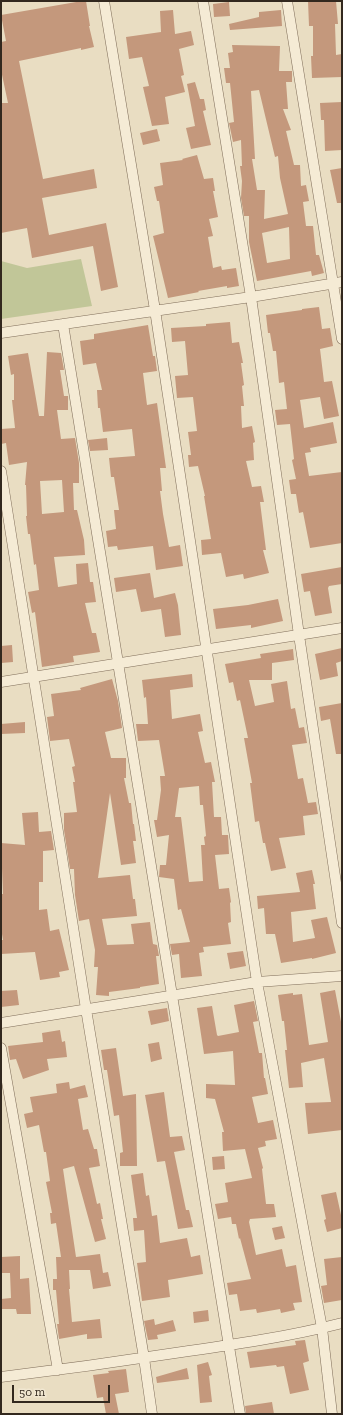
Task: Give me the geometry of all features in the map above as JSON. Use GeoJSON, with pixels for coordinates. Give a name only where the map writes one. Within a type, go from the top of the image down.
{"type":"FeatureCollection","features":[{"type":"Feature","properties":{"kind":"street"},"geometry":{"type":"LineString","coordinates":[[104,1],[155,310],[257,982],[322,1328],[332,1414]]}},
{"type":"Feature","properties":{"kind":"street"},"geometry":{"type":"LineString","coordinates":[[204,1],[251,297],[299,636],[342,922]]}},
{"type":"Feature","properties":{"kind":"street"},"geometry":{"type":"LineString","coordinates":[[287,1],[338,283],[342,339]]}},
{"type":"Feature","properties":{"kind":"street"},"geometry":{"type":"LineString","coordinates":[[1,333],[338,283]]}},
{"type":"Feature","properties":{"kind":"street"},"geometry":{"type":"LineString","coordinates":[[64,324],[240,1414]]}},
{"type":"Feature","properties":{"kind":"street"},"geometry":{"type":"LineString","coordinates":[[1,471],[152,1414]]}},
{"type":"Feature","properties":{"kind":"street"},"geometry":{"type":"LineString","coordinates":[[1,682],[342,628]]}},
{"type":"Feature","properties":{"kind":"street"},"geometry":{"type":"LineString","coordinates":[[1,1022],[257,982],[342,976]]}},
{"type":"Feature","properties":{"kind":"street"},"geometry":{"type":"LineString","coordinates":[[1,1048],[58,1370]]}},
{"type":"Feature","properties":{"kind":"street"},"geometry":{"type":"LineString","coordinates":[[1,1377],[230,1345],[342,1323]]}},
{"type":"Feature","properties":{"kind":"green space"},"geometry":{"type":"Polygon","coordinates":[[[81,259],[92,306],[1,319],[1,261],[27,268],[81,259]]]}},
{"type":"Feature","properties":{"kind":"building"},"geometry":{"type":"Polygon","coordinates":[[[86,1],[89,26],[94,47],[81,50],[81,48],[19,61],[43,179],[94,169],[97,188],[42,198],[49,235],[106,223],[118,287],[101,291],[93,246],[32,258],[27,228],[1,233],[1,103],[8,103],[1,70],[1,42],[6,41],[1,15],[86,1]]]}},
{"type":"Feature","properties":{"kind":"building"},"geometry":{"type":"Polygon","coordinates":[[[308,1],[336,1],[338,24],[335,24],[336,55],[342,54],[342,77],[312,78],[311,56],[313,56],[313,26],[309,26],[308,1]]]}},
{"type":"Feature","properties":{"kind":"building"},"geometry":{"type":"Polygon","coordinates":[[[229,2],[230,16],[214,17],[213,4],[229,2]]]}},
{"type":"Feature","properties":{"kind":"building"},"geometry":{"type":"Polygon","coordinates":[[[173,10],[175,34],[191,31],[194,45],[179,49],[184,75],[181,76],[185,92],[165,97],[169,124],[152,126],[143,87],[149,86],[142,57],[129,59],[126,37],[161,32],[160,11],[173,10]]]}},
{"type":"Feature","properties":{"kind":"building"},"geometry":{"type":"Polygon","coordinates":[[[281,10],[282,26],[230,30],[229,24],[259,17],[259,12],[281,10]]]}},
{"type":"Feature","properties":{"kind":"building"},"geometry":{"type":"Polygon","coordinates":[[[232,45],[280,46],[279,71],[292,71],[292,82],[286,82],[288,109],[283,109],[291,130],[286,131],[294,165],[300,165],[301,186],[306,185],[309,201],[303,202],[306,226],[313,226],[316,255],[319,255],[324,273],[312,276],[311,271],[257,281],[249,242],[249,216],[244,216],[241,198],[241,140],[233,142],[229,123],[234,122],[230,83],[226,83],[224,68],[230,68],[228,53],[233,52],[232,45]],[[259,90],[251,91],[255,159],[252,159],[257,190],[265,190],[264,219],[288,214],[280,178],[278,156],[275,157],[259,90]],[[289,227],[262,233],[267,263],[290,259],[289,227]]]}},
{"type":"Feature","properties":{"kind":"building"},"geometry":{"type":"Polygon","coordinates":[[[195,82],[200,99],[204,99],[206,110],[203,111],[211,145],[191,149],[186,128],[195,126],[187,84],[195,82]]]}},
{"type":"Feature","properties":{"kind":"building"},"geometry":{"type":"Polygon","coordinates":[[[342,102],[342,150],[325,151],[324,120],[321,120],[320,103],[342,102]]]}},
{"type":"Feature","properties":{"kind":"building"},"geometry":{"type":"Polygon","coordinates":[[[157,129],[160,141],[143,145],[140,133],[157,129]]]}},
{"type":"Feature","properties":{"kind":"building"},"geometry":{"type":"Polygon","coordinates":[[[197,155],[204,179],[213,178],[215,191],[213,191],[218,217],[209,219],[213,236],[208,237],[213,268],[221,266],[222,270],[236,268],[239,286],[227,288],[227,286],[168,298],[153,236],[164,233],[159,201],[157,201],[154,187],[163,185],[160,163],[183,160],[182,159],[197,155]]]}},
{"type":"Feature","properties":{"kind":"building"},"geometry":{"type":"Polygon","coordinates":[[[342,168],[342,203],[337,203],[330,170],[342,168]]]}},
{"type":"Feature","properties":{"kind":"building"},"geometry":{"type":"Polygon","coordinates":[[[319,307],[322,329],[330,328],[333,346],[320,349],[324,382],[332,381],[339,416],[324,419],[320,397],[300,400],[304,428],[333,422],[337,443],[310,448],[311,452],[305,453],[309,476],[342,472],[342,543],[310,548],[303,512],[299,513],[296,494],[291,494],[289,480],[296,479],[292,460],[294,459],[290,424],[277,425],[275,410],[287,409],[284,382],[279,383],[276,351],[273,351],[270,333],[268,333],[266,315],[319,307]]]}},
{"type":"Feature","properties":{"kind":"building"},"geometry":{"type":"Polygon","coordinates":[[[230,322],[232,343],[239,342],[243,363],[241,363],[244,385],[242,386],[244,406],[241,406],[242,428],[252,426],[255,442],[253,443],[254,460],[246,461],[252,487],[261,486],[264,502],[260,502],[266,550],[263,550],[269,573],[244,579],[243,574],[226,577],[221,553],[202,555],[201,540],[211,539],[205,496],[198,466],[189,467],[188,455],[191,455],[188,432],[197,431],[193,397],[177,398],[175,376],[188,375],[185,341],[172,342],[171,328],[206,326],[206,324],[230,322]]]}},
{"type":"Feature","properties":{"kind":"building"},"geometry":{"type":"Polygon","coordinates":[[[148,325],[157,371],[143,373],[147,405],[157,403],[166,468],[160,468],[162,491],[160,491],[163,514],[169,547],[180,545],[183,566],[156,570],[153,546],[118,550],[117,546],[108,547],[106,531],[116,529],[114,510],[119,510],[114,477],[111,477],[109,458],[135,456],[132,429],[103,432],[100,408],[98,408],[97,390],[102,390],[96,363],[83,365],[80,341],[94,339],[94,334],[148,325]]]}},
{"type":"Feature","properties":{"kind":"building"},"geometry":{"type":"Polygon","coordinates":[[[47,352],[61,353],[64,370],[60,370],[64,396],[68,396],[68,410],[57,410],[61,439],[75,438],[79,463],[79,483],[73,483],[74,510],[77,510],[84,540],[85,555],[54,557],[58,587],[77,584],[76,564],[88,563],[90,582],[93,582],[96,602],[85,603],[92,633],[96,633],[100,652],[73,656],[74,662],[42,667],[35,612],[32,613],[28,592],[39,590],[36,564],[34,565],[26,516],[25,485],[27,462],[9,465],[6,443],[1,444],[1,429],[15,428],[12,400],[14,400],[14,374],[11,375],[8,356],[28,353],[39,416],[44,416],[47,352]],[[62,480],[40,481],[42,514],[64,512],[62,480]]]}},
{"type":"Feature","properties":{"kind":"building"},"geometry":{"type":"Polygon","coordinates":[[[107,438],[108,450],[90,451],[88,440],[107,438]]]}},
{"type":"Feature","properties":{"kind":"building"},"geometry":{"type":"Polygon","coordinates":[[[342,567],[342,584],[329,586],[328,588],[332,613],[315,616],[310,591],[304,592],[301,574],[342,567]]]}},
{"type":"Feature","properties":{"kind":"building"},"geometry":{"type":"Polygon","coordinates":[[[150,573],[154,598],[175,593],[178,605],[181,635],[165,637],[161,609],[141,612],[136,589],[116,592],[114,578],[150,573]]]}},
{"type":"Feature","properties":{"kind":"building"},"geometry":{"type":"Polygon","coordinates":[[[278,599],[283,621],[251,628],[251,625],[216,629],[213,609],[248,605],[278,599]]]}},
{"type":"Feature","properties":{"kind":"building"},"geometry":{"type":"Polygon","coordinates":[[[12,645],[13,662],[1,663],[1,646],[12,645]]]}},
{"type":"Feature","properties":{"kind":"building"},"geometry":{"type":"Polygon","coordinates":[[[342,648],[342,661],[336,663],[338,676],[320,680],[315,654],[342,648]]]}},
{"type":"Feature","properties":{"kind":"building"},"geometry":{"type":"Polygon","coordinates":[[[293,649],[294,660],[272,663],[272,680],[249,680],[255,706],[274,702],[271,684],[287,681],[291,709],[295,708],[299,728],[304,727],[307,743],[292,745],[298,779],[303,778],[308,803],[316,802],[318,814],[303,816],[305,835],[279,838],[286,868],[271,871],[265,843],[263,843],[259,821],[255,822],[250,783],[252,783],[244,738],[248,738],[240,700],[237,701],[233,682],[229,683],[225,664],[261,658],[260,654],[293,649]]]}},
{"type":"Feature","properties":{"kind":"building"},"geometry":{"type":"Polygon","coordinates":[[[192,674],[193,687],[170,690],[172,719],[200,714],[203,731],[198,732],[205,763],[211,762],[215,782],[212,782],[214,817],[221,817],[222,835],[228,835],[229,854],[215,855],[219,889],[229,888],[231,922],[228,923],[231,944],[203,947],[204,952],[199,953],[202,976],[181,978],[179,954],[172,955],[170,944],[190,942],[181,909],[178,910],[174,879],[159,877],[160,865],[166,865],[169,835],[157,837],[154,820],[157,820],[161,790],[160,776],[165,776],[159,740],[138,741],[136,724],[148,724],[146,697],[144,698],[142,680],[192,674]],[[199,786],[179,788],[175,817],[181,817],[189,882],[203,881],[201,845],[205,845],[204,837],[206,836],[203,805],[200,805],[199,786]]]}},
{"type":"Feature","properties":{"kind":"building"},"geometry":{"type":"Polygon","coordinates":[[[112,679],[118,701],[122,728],[105,732],[111,758],[126,758],[126,778],[124,778],[129,803],[131,803],[134,824],[136,841],[133,841],[136,863],[121,865],[110,793],[98,878],[130,875],[137,916],[102,919],[107,945],[134,944],[131,924],[150,922],[153,944],[157,945],[159,956],[156,956],[159,984],[109,992],[109,996],[96,995],[98,967],[94,967],[95,950],[89,919],[79,921],[75,895],[74,869],[70,869],[64,830],[64,813],[77,812],[73,782],[75,782],[72,767],[75,766],[69,739],[50,741],[47,717],[54,716],[51,694],[81,690],[80,688],[112,679]]]}},
{"type":"Feature","properties":{"kind":"building"},"geometry":{"type":"Polygon","coordinates":[[[342,703],[342,754],[336,754],[330,719],[321,721],[319,707],[342,703]]]}},
{"type":"Feature","properties":{"kind":"building"},"geometry":{"type":"Polygon","coordinates":[[[25,722],[25,733],[1,734],[1,724],[25,722]]]}},
{"type":"Feature","properties":{"kind":"building"},"geometry":{"type":"Polygon","coordinates":[[[38,812],[39,832],[51,831],[54,850],[43,851],[43,882],[39,882],[39,910],[47,909],[50,931],[59,929],[69,970],[59,972],[60,977],[40,980],[35,952],[1,954],[1,940],[3,940],[1,928],[1,894],[3,894],[1,843],[25,845],[22,813],[38,812]]]}},
{"type":"Feature","properties":{"kind":"building"},"geometry":{"type":"Polygon","coordinates":[[[312,870],[315,884],[313,884],[316,909],[291,912],[293,942],[315,938],[311,920],[327,917],[336,953],[312,959],[281,963],[275,934],[266,934],[264,908],[258,909],[257,896],[300,892],[296,873],[312,870]]]}},
{"type":"Feature","properties":{"kind":"building"},"geometry":{"type":"Polygon","coordinates":[[[243,951],[246,966],[230,969],[227,953],[243,951]]]}},
{"type":"Feature","properties":{"kind":"building"},"geometry":{"type":"Polygon","coordinates":[[[17,990],[19,1005],[1,1007],[1,991],[17,990]]]}},
{"type":"Feature","properties":{"kind":"building"},"geometry":{"type":"Polygon","coordinates":[[[335,990],[342,1027],[342,1130],[308,1134],[305,1103],[331,1102],[324,1058],[301,1063],[303,1087],[289,1088],[284,1021],[282,1021],[278,995],[293,993],[293,995],[302,994],[309,1045],[328,1042],[320,993],[335,990]]]}},
{"type":"Feature","properties":{"kind":"building"},"geometry":{"type":"Polygon","coordinates":[[[254,1001],[258,1021],[253,1022],[259,1053],[262,1053],[264,1078],[268,1094],[252,1097],[258,1123],[273,1120],[277,1139],[265,1141],[266,1146],[258,1148],[263,1168],[266,1204],[274,1204],[276,1217],[250,1219],[249,1222],[256,1255],[282,1249],[286,1267],[296,1265],[302,1302],[293,1303],[295,1310],[281,1313],[280,1309],[257,1313],[256,1309],[240,1311],[237,1294],[229,1295],[227,1283],[251,1279],[236,1224],[232,1224],[231,1217],[218,1219],[215,1204],[228,1202],[225,1183],[252,1178],[245,1149],[223,1151],[222,1132],[224,1132],[215,1099],[206,1098],[206,1084],[235,1085],[233,1051],[204,1054],[197,1008],[212,1006],[218,1036],[239,1032],[234,1005],[254,1001]]]}},
{"type":"Feature","properties":{"kind":"building"},"geometry":{"type":"Polygon","coordinates":[[[167,1008],[169,1021],[151,1025],[148,1011],[167,1008]]]}},
{"type":"Feature","properties":{"kind":"building"},"geometry":{"type":"Polygon","coordinates":[[[60,1030],[62,1042],[65,1041],[67,1057],[47,1059],[49,1070],[23,1079],[16,1059],[10,1060],[8,1046],[43,1042],[42,1033],[60,1030]]]}},
{"type":"Feature","properties":{"kind":"building"},"geometry":{"type":"Polygon","coordinates":[[[159,1042],[162,1059],[151,1062],[148,1044],[159,1042]]]}},
{"type":"Feature","properties":{"kind":"building"},"geometry":{"type":"Polygon","coordinates":[[[116,1048],[123,1096],[136,1094],[137,1166],[120,1166],[120,1153],[123,1152],[119,1115],[114,1116],[107,1070],[104,1070],[101,1050],[116,1048]]]}},
{"type":"Feature","properties":{"kind":"building"},"geometry":{"type":"Polygon","coordinates":[[[69,1082],[70,1089],[85,1085],[88,1097],[78,1099],[83,1130],[88,1129],[94,1149],[97,1149],[100,1166],[89,1168],[97,1204],[100,1203],[103,1219],[101,1219],[106,1239],[95,1242],[74,1166],[63,1169],[76,1257],[100,1254],[103,1273],[108,1272],[111,1286],[93,1289],[90,1270],[69,1270],[72,1322],[100,1319],[102,1338],[87,1339],[87,1334],[59,1339],[56,1290],[53,1290],[53,1279],[57,1279],[56,1257],[61,1257],[56,1223],[51,1224],[50,1213],[52,1213],[46,1182],[50,1181],[46,1152],[44,1152],[39,1125],[27,1128],[24,1114],[33,1112],[30,1097],[57,1093],[56,1084],[69,1082]]]}},
{"type":"Feature","properties":{"kind":"building"},"geometry":{"type":"Polygon","coordinates":[[[164,1092],[170,1137],[182,1136],[185,1150],[174,1152],[186,1210],[189,1210],[193,1227],[178,1229],[165,1161],[157,1162],[145,1095],[164,1092]]]}},
{"type":"Feature","properties":{"kind":"building"},"geometry":{"type":"Polygon","coordinates":[[[224,1156],[225,1169],[213,1170],[212,1157],[224,1156]]]}},
{"type":"Feature","properties":{"kind":"building"},"geometry":{"type":"Polygon","coordinates":[[[143,1173],[146,1196],[149,1195],[152,1216],[157,1215],[160,1243],[187,1238],[191,1257],[200,1255],[203,1274],[168,1280],[170,1297],[142,1301],[137,1263],[146,1262],[144,1230],[134,1231],[133,1218],[137,1218],[131,1175],[143,1173]]]}},
{"type":"Feature","properties":{"kind":"building"},"geometry":{"type":"Polygon","coordinates":[[[336,1192],[341,1215],[342,1214],[342,1228],[327,1232],[321,1195],[336,1192]]]}},
{"type":"Feature","properties":{"kind":"building"},"geometry":{"type":"Polygon","coordinates":[[[282,1226],[285,1238],[275,1240],[272,1228],[282,1226]]]}},
{"type":"Feature","properties":{"kind":"building"},"geometry":{"type":"Polygon","coordinates":[[[20,1256],[20,1279],[29,1278],[31,1314],[17,1314],[16,1309],[1,1309],[1,1299],[11,1298],[10,1273],[1,1273],[1,1257],[20,1256]]]}},
{"type":"Feature","properties":{"kind":"building"},"geometry":{"type":"Polygon","coordinates":[[[342,1257],[342,1300],[324,1303],[321,1286],[327,1285],[324,1259],[342,1257]]]}},
{"type":"Feature","properties":{"kind":"building"},"geometry":{"type":"Polygon","coordinates":[[[208,1310],[209,1321],[194,1323],[193,1312],[208,1310]]]}},
{"type":"Feature","properties":{"kind":"building"},"geometry":{"type":"Polygon","coordinates":[[[154,1319],[155,1325],[173,1320],[176,1331],[157,1335],[158,1339],[148,1340],[144,1321],[154,1319]]]}},
{"type":"Feature","properties":{"kind":"building"},"geometry":{"type":"Polygon","coordinates":[[[305,1340],[309,1361],[303,1363],[309,1390],[290,1394],[284,1366],[277,1367],[276,1365],[250,1368],[247,1352],[296,1345],[295,1341],[305,1340]]]}},
{"type":"Feature","properties":{"kind":"building"},"geometry":{"type":"Polygon","coordinates":[[[208,1362],[212,1375],[209,1376],[212,1402],[200,1403],[197,1365],[208,1362]]]}},
{"type":"Feature","properties":{"kind":"building"},"geometry":{"type":"Polygon","coordinates":[[[187,1368],[189,1379],[157,1383],[156,1377],[187,1368]]]}},
{"type":"Feature","properties":{"kind":"building"},"geometry":{"type":"Polygon","coordinates":[[[126,1369],[129,1392],[115,1394],[119,1414],[106,1414],[103,1397],[97,1398],[93,1375],[109,1373],[108,1371],[126,1369]]]}},
{"type":"Feature","properties":{"kind":"building"},"geometry":{"type":"Polygon","coordinates":[[[272,1402],[274,1414],[246,1414],[245,1406],[272,1402]]]}}]}
